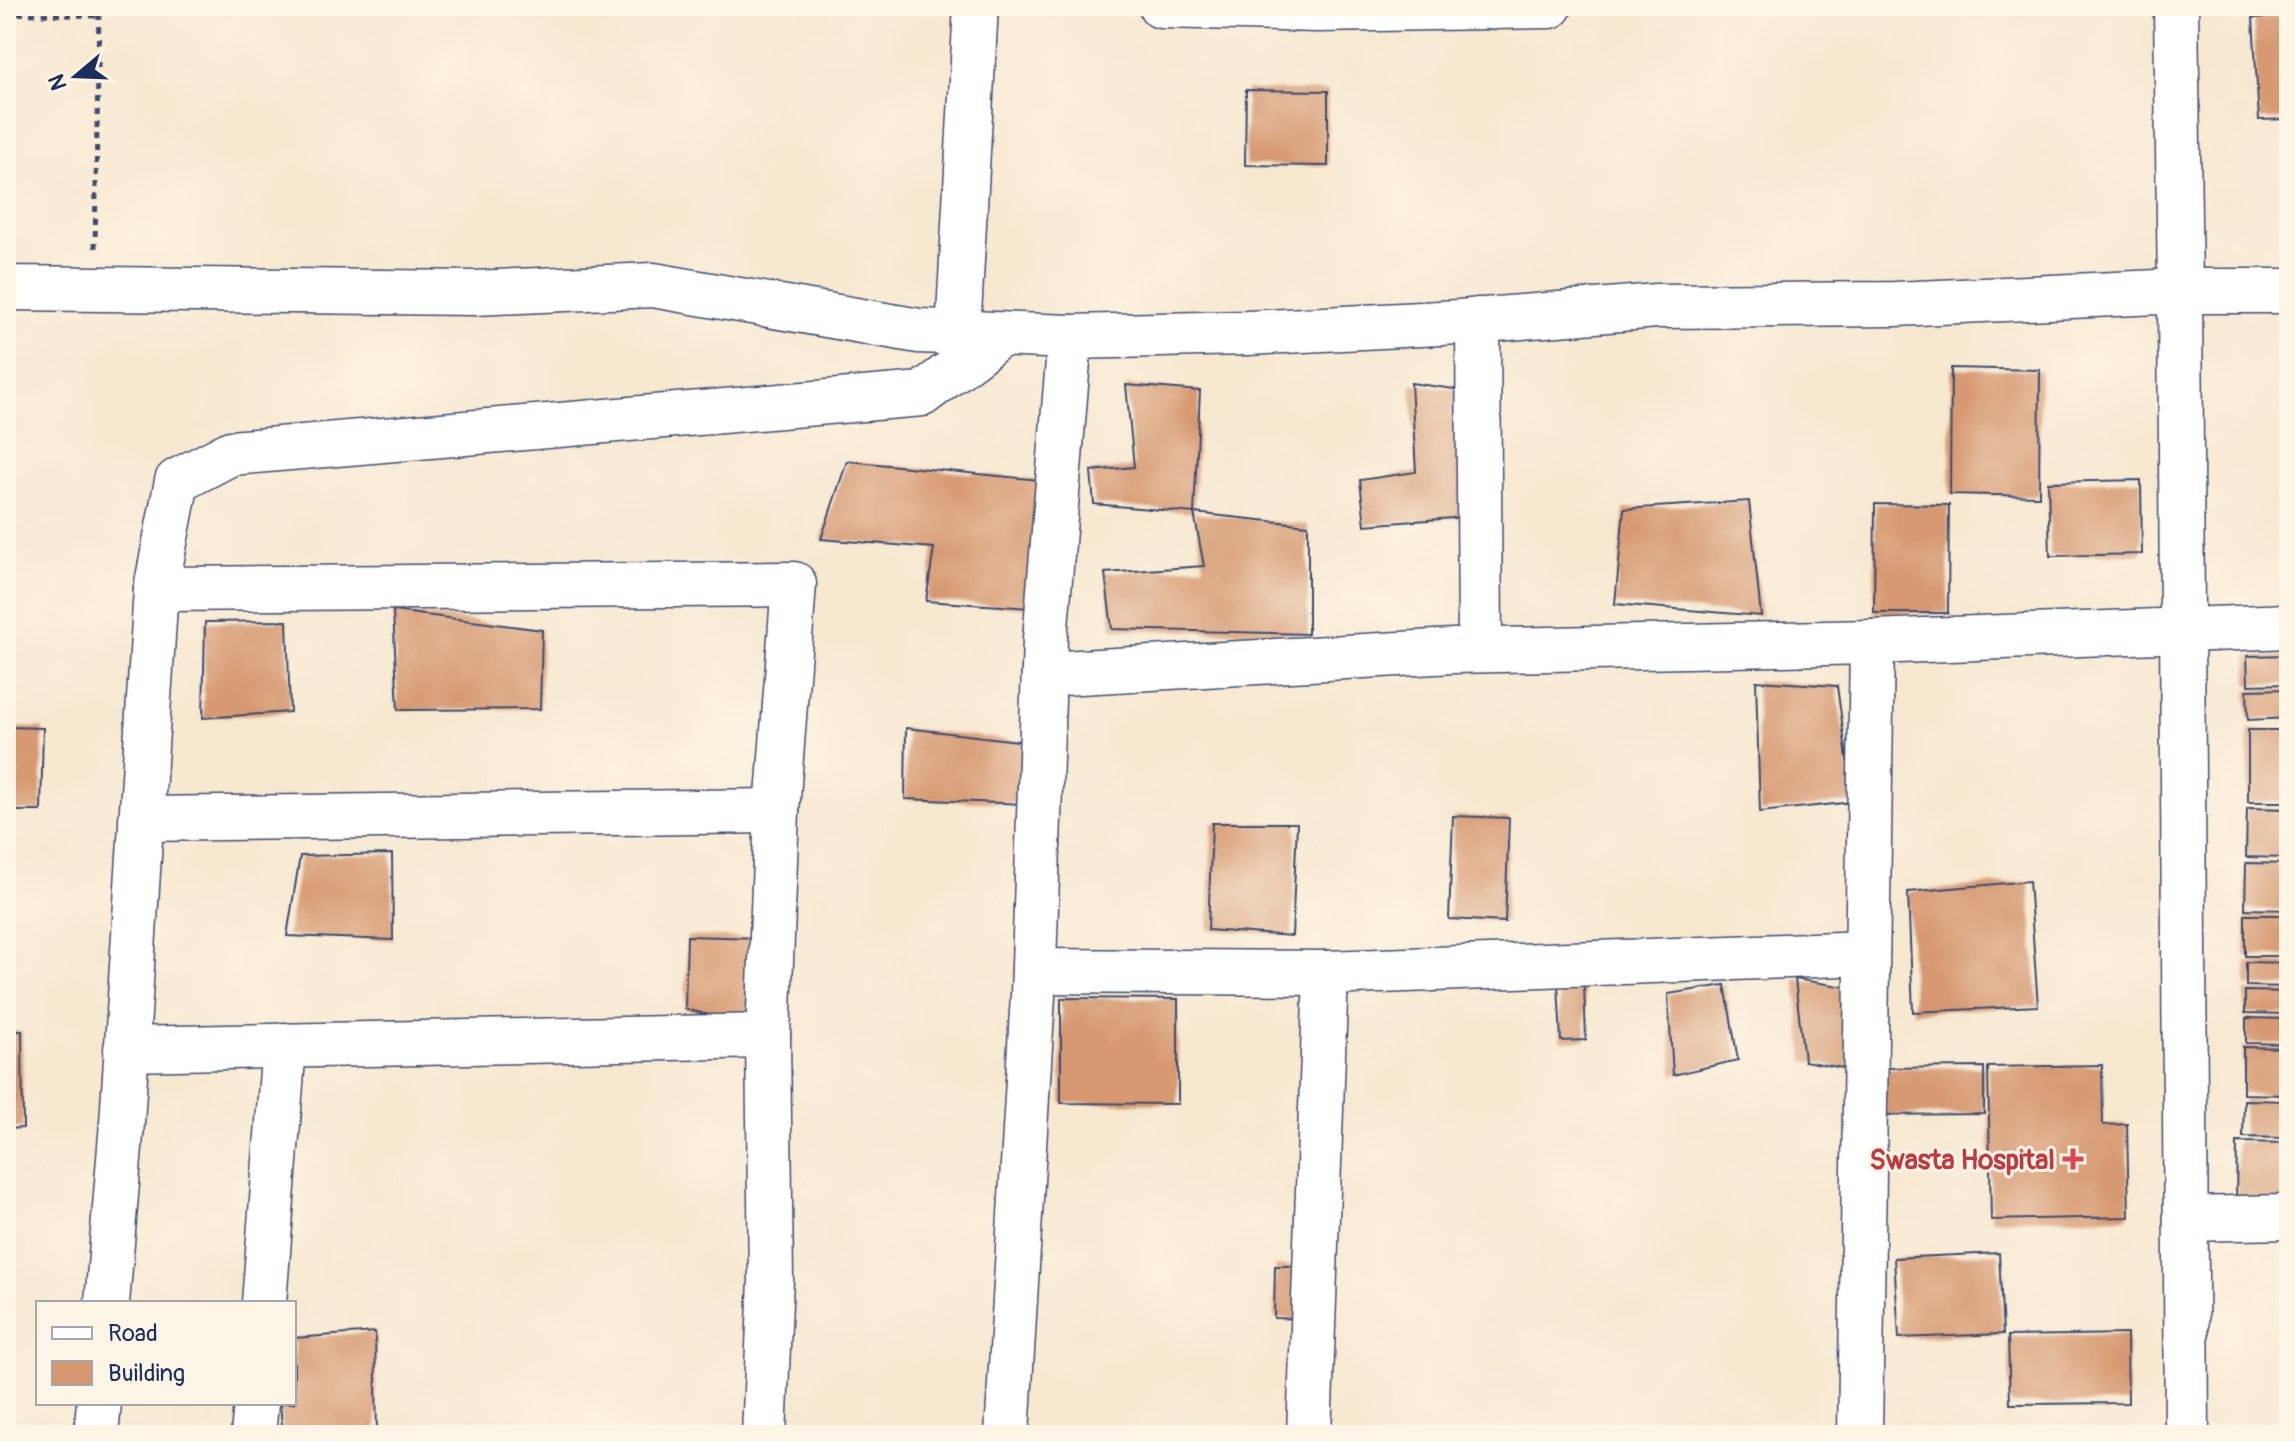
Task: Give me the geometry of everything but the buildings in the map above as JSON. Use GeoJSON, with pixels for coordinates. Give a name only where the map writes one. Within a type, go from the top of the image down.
{"type":"FeatureCollection","features":[{"type":"Feature","properties":{"kind":"street"},"geometry":{"type":"LineString","coordinates":[[107,1301],[156,589],[177,481],[231,453],[922,394],[979,334],[976,6]]}},
{"type":"Feature","properties":{"kind":"street"},"geometry":{"type":"LineString","coordinates":[[1161,6],[1318,10],[1550,6]]}},
{"type":"Feature","properties":{"kind":"street"},"geometry":{"type":"LineString","coordinates":[[2176,6],[2187,1435]]}},
{"type":"Feature","properties":{"kind":"street"},"geometry":{"type":"LineString","coordinates":[[6,288],[474,293],[653,285],[919,331],[1070,337],[1247,333],[1657,306],[1895,304],[2180,291],[2289,291]]}},
{"type":"Feature","properties":{"kind":"street"},"geometry":{"type":"LineString","coordinates":[[1478,320],[1480,650]]}},
{"type":"Feature","properties":{"kind":"street"},"geometry":{"type":"LineString","coordinates":[[1007,1435],[1034,971],[1044,674],[1070,337]]}},
{"type":"Feature","properties":{"kind":"street"},"geometry":{"type":"LineString","coordinates":[[156,589],[794,584],[777,811],[768,1036],[771,1280],[764,1435]]}},
{"type":"Feature","properties":{"kind":"street"},"geometry":{"type":"LineString","coordinates":[[1044,674],[1480,650],[1872,642],[2289,626]]}},
{"type":"Feature","properties":{"kind":"street"},"geometry":{"type":"LineString","coordinates":[[1860,1435],[1872,642]]}},
{"type":"Feature","properties":{"kind":"street"},"geometry":{"type":"LineString","coordinates":[[141,819],[777,811]]}},
{"type":"Feature","properties":{"kind":"street"},"geometry":{"type":"LineString","coordinates":[[1034,971],[1326,973],[1867,953]]}},
{"type":"Feature","properties":{"kind":"street"},"geometry":{"type":"LineString","coordinates":[[1309,1435],[1326,973]]}},
{"type":"Feature","properties":{"kind":"street"},"geometry":{"type":"LineString","coordinates":[[126,1049],[768,1036]]}},
{"type":"Feature","properties":{"kind":"street"},"geometry":{"type":"LineString","coordinates":[[264,1301],[284,1045]]}},
{"type":"Feature","properties":{"kind":"street"},"geometry":{"type":"LineString","coordinates":[[2186,1219],[2289,1217]]}},
{"type":"Feature","properties":{"kind":"street"},"geometry":{"type":"LineString","coordinates":[[96,1435],[99,1405]]}},
{"type":"Feature","properties":{"kind":"street"},"geometry":{"type":"LineString","coordinates":[[253,1435],[256,1405]]}},
{"type":"Feature","properties":{"kind":"path"},"geometry":{"type":"LineString","coordinates":[[94,289],[99,6]]}},
{"type":"Feature","properties":{"kind":"path"},"geometry":{"type":"LineString","coordinates":[[6,13],[98,16]]}},
{"type":"Feature","properties":{"kind":"place","name":"Swasta Hospital"},"geometry":{"type":"Point","coordinates":[2073,1159]}}]}
